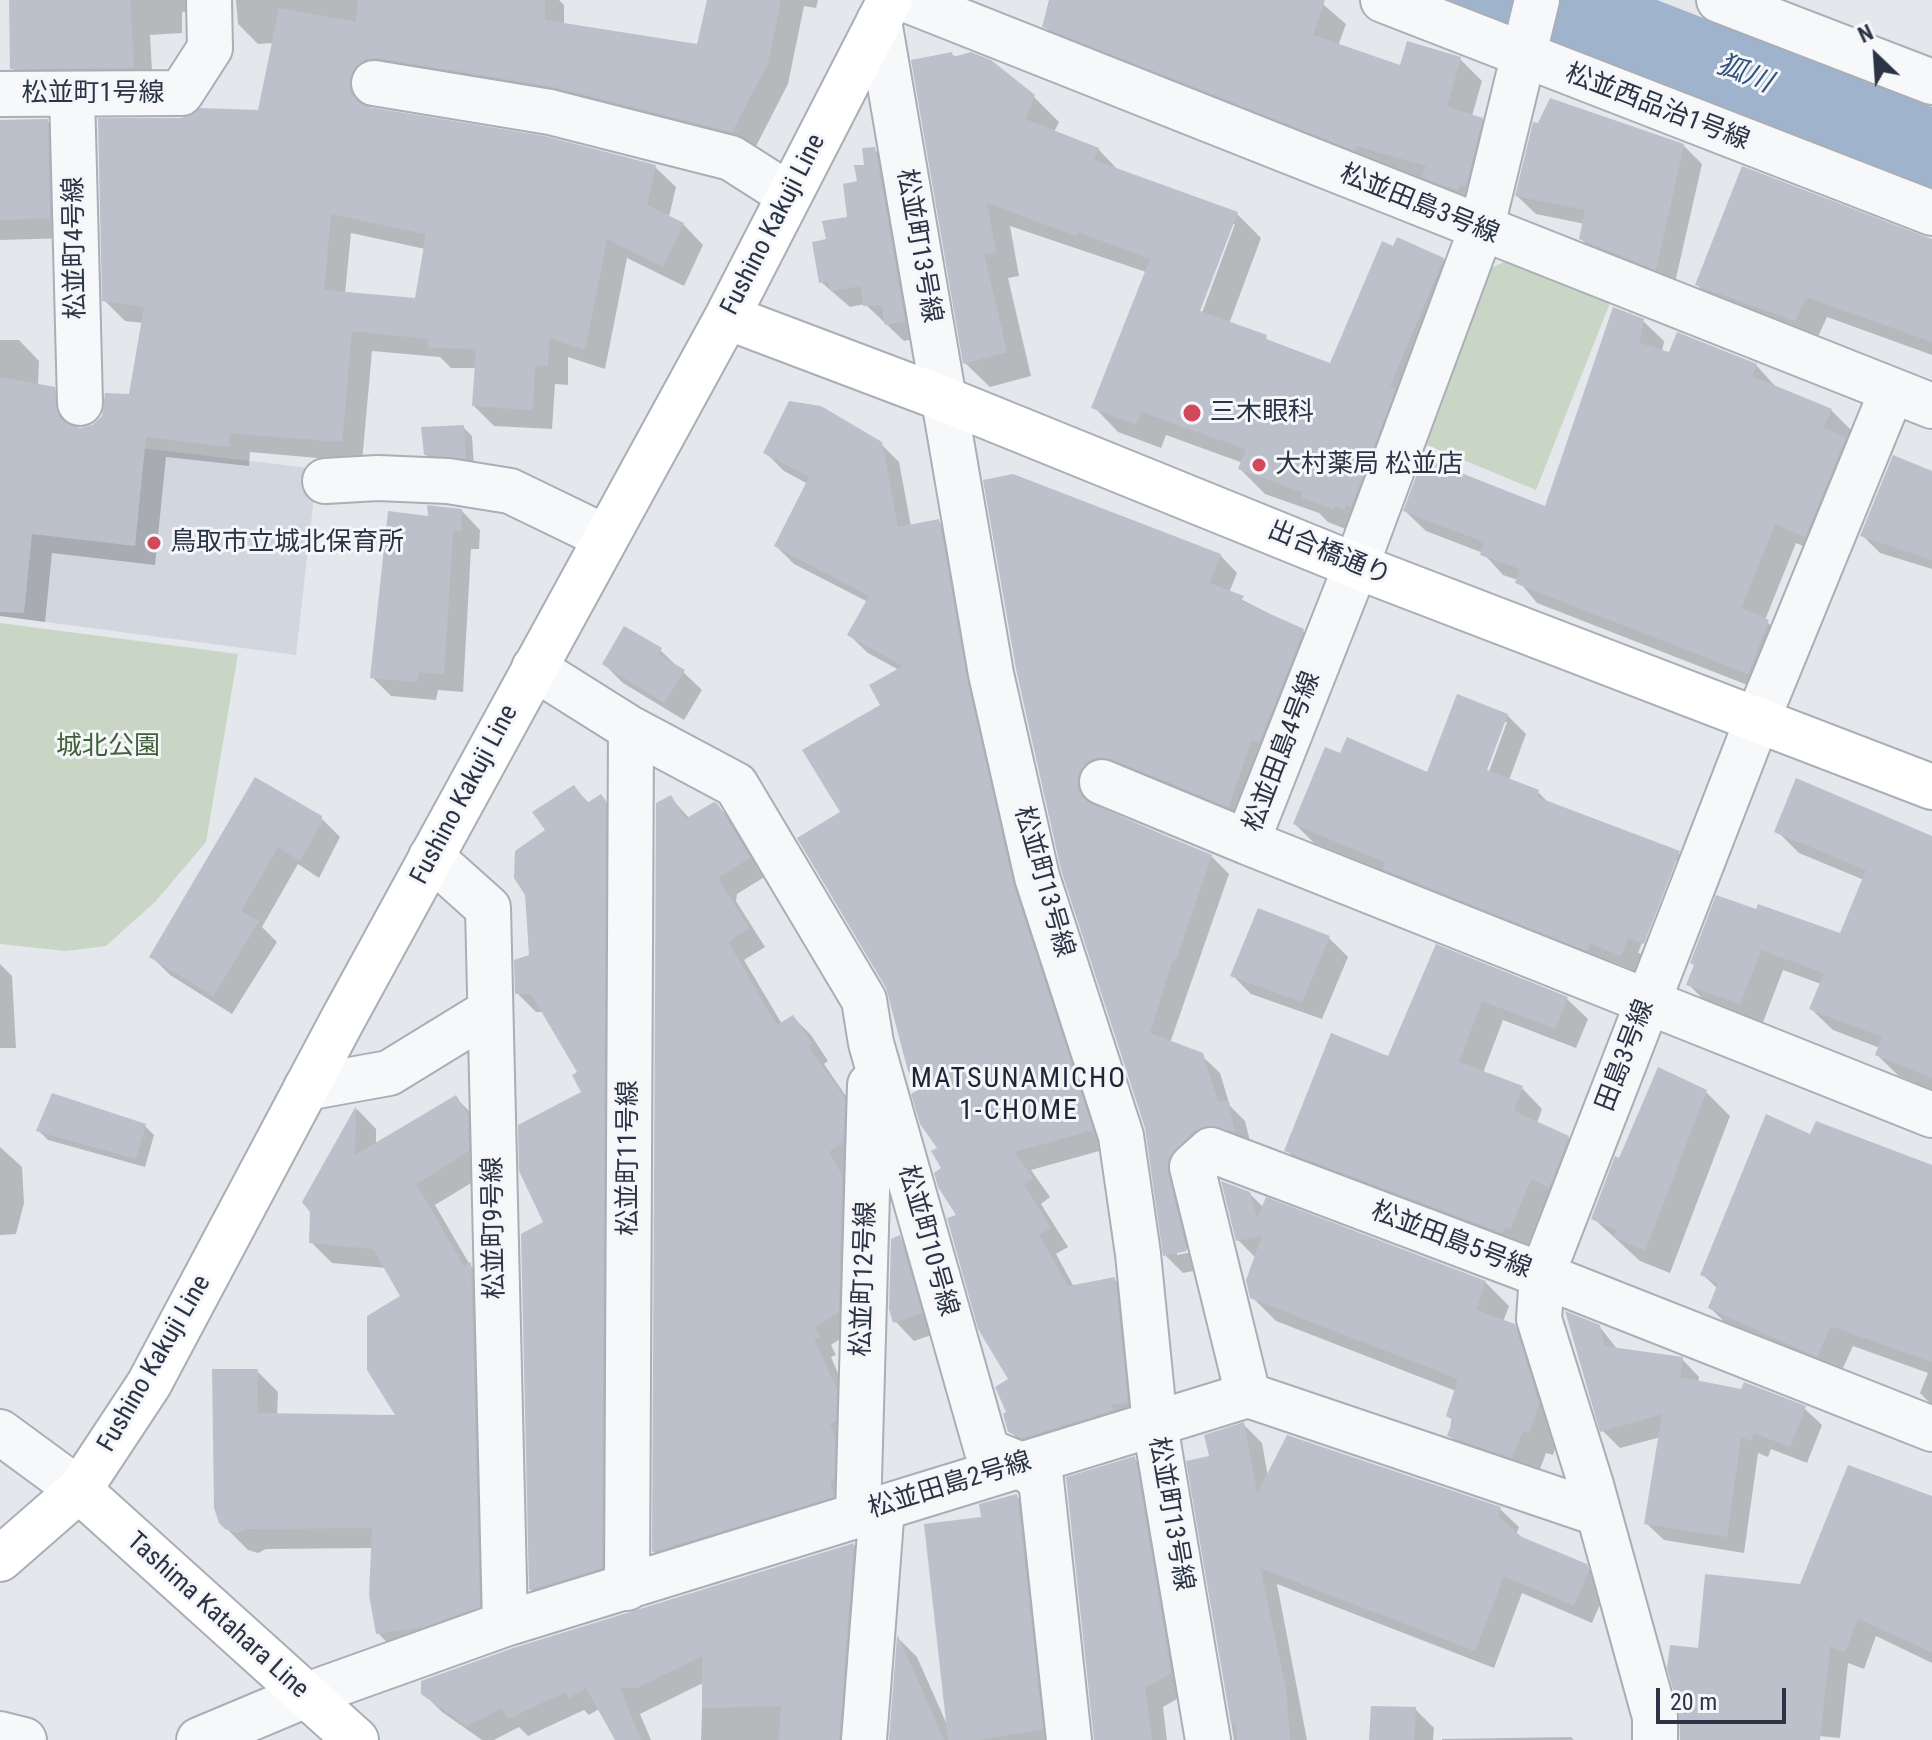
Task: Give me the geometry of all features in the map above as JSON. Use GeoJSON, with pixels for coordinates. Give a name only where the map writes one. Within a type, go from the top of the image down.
{"type":"FeatureCollection","features":[{"type":"Feature","properties":{"kind":"main road","name":"Fushino Kakuji Line"},"geometry":{"type":"LineString","coordinates":[[0,1559],[79,1490],[149,1384],[892,7]]}},
{"type":"Feature","properties":{"kind":"main road","name":"出合橋通り"},"geometry":{"type":"LineString","coordinates":[[727,317],[944,399],[1356,566],[1932,787]]}},
{"type":"Feature","properties":{"kind":"main road","name":"Tashima Katahara Line"},"geometry":{"type":"LineString","coordinates":[[79,1490],[356,1740]]}},
{"type":"Feature","properties":{"kind":"street","name":"松並町1号線"},"geometry":{"type":"LineString","coordinates":[[0,94],[181,93],[210,48],[209,0]]}},
{"type":"Feature","properties":{"kind":"street","name":"松並西品治1号線"},"geometry":{"type":"LineString","coordinates":[[1383,0],[1529,33],[1932,213]]}},
{"type":"Feature","properties":{"kind":"street"},"geometry":{"type":"LineString","coordinates":[[1723,0],[1932,82]]}},
{"type":"Feature","properties":{"kind":"street","name":"松並田島3号線"},"geometry":{"type":"LineString","coordinates":[[892,7],[1481,230],[1932,406]]}},
{"type":"Feature","properties":{"kind":"street","name":"松並町13号線"},"geometry":{"type":"LineString","coordinates":[[892,7],[944,399],[991,674],[1037,877],[1121,1136],[1138,1254],[1155,1425],[1208,1740]]}},
{"type":"Feature","properties":{"kind":"street","name":"松並田島4号線"},"geometry":{"type":"LineString","coordinates":[[1529,33],[1481,230],[1356,566],[1247,842],[1932,1115]]}},
{"type":"Feature","properties":{"kind":"street"},"geometry":{"type":"LineString","coordinates":[[374,83],[550,112],[731,158],[789,195]]}},
{"type":"Feature","properties":{"kind":"street","name":"松並町4号線"},"geometry":{"type":"LineString","coordinates":[[72,94],[80,403]]}},
{"type":"Feature","properties":{"kind":"street","name":"田島3号線"},"geometry":{"type":"LineString","coordinates":[[1655,1740],[1655,1717],[1539,1319],[1542,1275],[1758,718],[1892,391]]}},
{"type":"Feature","properties":{"kind":"street"},"geometry":{"type":"LineString","coordinates":[[325,481],[378,478],[448,481],[510,491],[605,537]]}},
{"type":"Feature","properties":{"kind":"street","name":"松並町10号線"},"geometry":{"type":"LineString","coordinates":[[534,668],[631,729],[736,785],[864,1000],[871,1043],[987,1451],[1019,1464],[1041,1480],[1069,1740]]}},
{"type":"Feature","properties":{"kind":"street","name":"松並町11号線"},"geometry":{"type":"LineString","coordinates":[[627,1588],[631,729]]}},
{"type":"Feature","properties":{"kind":"street"},"geometry":{"type":"LineString","coordinates":[[1102,782],[1247,842]]}},
{"type":"Feature","properties":{"kind":"street","name":"松並町9号線"},"geometry":{"type":"LineString","coordinates":[[431,857],[488,908],[505,1624]]}},
{"type":"Feature","properties":{"kind":"street"},"geometry":{"type":"LineString","coordinates":[[306,1088],[389,1073],[490,1011]]}},
{"type":"Feature","properties":{"kind":"street","name":"松並町12号線"},"geometry":{"type":"LineString","coordinates":[[870,1511],[871,1043]]}},
{"type":"Feature","properties":{"kind":"street","name":"松並田島5号線"},"geometry":{"type":"LineString","coordinates":[[1248,1395],[1192,1167],[1211,1150],[1542,1275],[1932,1429]]}},
{"type":"Feature","properties":{"kind":"street"},"geometry":{"type":"LineString","coordinates":[[1248,1395],[1597,1513]]}},
{"type":"Feature","properties":{"kind":"street","name":"松並田島2号線"},"geometry":{"type":"LineString","coordinates":[[199,1740],[304,1696],[505,1624],[1248,1395]]}},
{"type":"Feature","properties":{"kind":"street"},"geometry":{"type":"LineString","coordinates":[[0,1432],[79,1490]]}},
{"type":"Feature","properties":{"kind":"street"},"geometry":{"type":"LineString","coordinates":[[864,1740],[870,1511]]}},
{"type":"Feature","properties":{"kind":"street"},"geometry":{"type":"LineString","coordinates":[[0,1734],[24,1740]]}},
{"type":"Feature","properties":{"kind":"shaded area","name":"鳥取市立城北保育所"},"geometry":{"type":"Polygon","coordinates":[[[0,431],[317,469],[296,655],[0,616],[0,431]]]}},
{"type":"Feature","properties":{"kind":"green space"},"geometry":{"type":"Polygon","coordinates":[[[1504,262],[1610,303],[1536,490],[1420,442],[1487,270],[1504,262]]]}},
{"type":"Feature","properties":{"kind":"green space","name":"城北公園"},"geometry":{"type":"Polygon","coordinates":[[[0,623],[238,654],[206,842],[155,902],[106,946],[66,951],[0,944],[0,623]]]}},
{"type":"Feature","properties":{"kind":"water","name":"狐川"},"geometry":{"type":"Polygon","coordinates":[[[1446,0],[1657,0],[1932,107],[1932,190],[1546,44],[1446,0]]]}},
{"type":"Feature","properties":{"kind":"building"},"geometry":{"type":"Polygon","coordinates":[[[9,0],[130,0],[134,68],[10,69],[9,0]]]}},
{"type":"Feature","properties":{"kind":"building"},"geometry":{"type":"Polygon","coordinates":[[[358,0],[545,0],[545,20],[697,44],[707,0],[781,0],[768,63],[732,132],[554,87],[378,58],[366,59],[355,67],[350,78],[350,91],[358,102],[369,107],[545,136],[656,165],[647,205],[684,223],[663,267],[607,239],[585,350],[549,338],[548,366],[535,365],[533,410],[472,406],[476,349],[428,348],[429,339],[352,331],[342,442],[230,433],[229,447],[146,437],[135,546],[32,534],[24,613],[0,612],[0,377],[55,387],[59,417],[69,425],[80,428],[92,425],[102,416],[105,393],[129,394],[144,307],[102,301],[98,118],[181,118],[200,108],[258,110],[279,8],[356,22],[358,0]],[[331,214],[324,290],[415,298],[426,234],[331,214]]]}},
{"type":"Feature","properties":{"kind":"building"},"geometry":{"type":"Polygon","coordinates":[[[1049,0],[1325,0],[1313,35],[1400,65],[1407,41],[1461,57],[1447,107],[1483,118],[1466,186],[1460,185],[1458,190],[1436,183],[1422,177],[1426,166],[1357,146],[1355,151],[1042,27],[1049,0]]]}},
{"type":"Feature","properties":{"kind":"building"},"geometry":{"type":"Polygon","coordinates":[[[952,52],[953,57],[971,52],[991,60],[1035,95],[1025,119],[1099,148],[1094,160],[1238,212],[1200,311],[1267,335],[1266,339],[1330,363],[1382,241],[1393,246],[1397,237],[1444,258],[1390,386],[1396,388],[1351,507],[1346,505],[1345,510],[1335,506],[1334,510],[1301,498],[1302,492],[1238,469],[1246,449],[1141,412],[1136,425],[1091,408],[1150,259],[1078,232],[1076,236],[987,203],[996,252],[984,254],[1007,352],[963,364],[911,60],[952,52]]]}},
{"type":"Feature","properties":{"kind":"building"},"geometry":{"type":"Polygon","coordinates":[[[1550,98],[1684,144],[1656,270],[1579,239],[1585,210],[1515,196],[1533,122],[1538,123],[1550,98]]]}},
{"type":"Feature","properties":{"kind":"building"},"geometry":{"type":"Polygon","coordinates":[[[48,119],[50,218],[0,220],[0,120],[48,119]]]}},
{"type":"Feature","properties":{"kind":"building"},"geometry":{"type":"Polygon","coordinates":[[[875,147],[905,321],[885,325],[881,305],[863,306],[861,286],[831,291],[828,281],[819,283],[812,242],[826,239],[822,221],[847,217],[843,184],[857,181],[854,165],[864,165],[862,148],[875,147]]]}},
{"type":"Feature","properties":{"kind":"building"},"geometry":{"type":"Polygon","coordinates":[[[1742,166],[1932,239],[1932,342],[1806,297],[1795,321],[1695,285],[1742,166]]]}},
{"type":"Feature","properties":{"kind":"building"},"geometry":{"type":"Polygon","coordinates":[[[1613,307],[1644,319],[1639,343],[1669,352],[1677,332],[1757,364],[1752,376],[1832,409],[1823,428],[1846,437],[1805,537],[1775,524],[1741,608],[1769,620],[1748,674],[1515,583],[1520,569],[1480,555],[1484,542],[1403,511],[1423,458],[1545,506],[1613,307]]]}},
{"type":"Feature","properties":{"kind":"building"},"geometry":{"type":"Polygon","coordinates":[[[789,401],[821,406],[882,442],[898,527],[939,519],[967,679],[1013,883],[1093,1130],[1014,1152],[1033,1178],[1024,1184],[1051,1228],[1039,1235],[1068,1286],[1115,1277],[1128,1403],[1110,1405],[1114,1410],[1022,1438],[1008,1432],[1003,1414],[1006,1412],[995,1387],[1008,1379],[978,1329],[947,1218],[956,1215],[938,1187],[934,1173],[941,1168],[931,1151],[937,1148],[920,1124],[911,1094],[920,1089],[908,1071],[886,988],[797,838],[840,812],[802,750],[880,705],[869,685],[903,666],[847,635],[869,596],[774,546],[809,477],[763,453],[789,401]]]}},
{"type":"Feature","properties":{"kind":"building"},"geometry":{"type":"Polygon","coordinates":[[[464,425],[466,459],[424,455],[421,427],[464,425]]]}},
{"type":"Feature","properties":{"kind":"building"},"geometry":{"type":"Polygon","coordinates":[[[1893,455],[1932,471],[1932,560],[1860,536],[1893,455]]]}},
{"type":"Feature","properties":{"kind":"building"},"geometry":{"type":"Polygon","coordinates":[[[1013,474],[1221,554],[1209,583],[1244,596],[1241,601],[1304,629],[1259,743],[1252,740],[1228,807],[1111,759],[1098,757],[1087,762],[1079,773],[1077,786],[1082,797],[1092,805],[1212,855],[1176,960],[1173,959],[1150,1033],[1203,1053],[1218,1102],[1227,1100],[1235,1132],[1206,1126],[1194,1131],[1168,1159],[1168,1173],[1187,1251],[1163,1256],[1145,1128],[1061,870],[1016,669],[983,480],[1013,474]]]}},
{"type":"Feature","properties":{"kind":"building"},"geometry":{"type":"Polygon","coordinates":[[[427,505],[462,509],[461,531],[453,531],[444,674],[419,672],[417,682],[370,678],[388,511],[428,516],[427,505]]]}},
{"type":"Feature","properties":{"kind":"building"},"geometry":{"type":"Polygon","coordinates":[[[624,626],[662,648],[658,654],[685,670],[664,703],[602,664],[624,626]]]}},
{"type":"Feature","properties":{"kind":"building"},"geometry":{"type":"Polygon","coordinates":[[[1457,694],[1508,714],[1487,770],[1539,790],[1537,797],[1680,851],[1644,944],[1628,938],[1621,956],[1590,943],[1587,951],[1383,869],[1385,862],[1293,824],[1325,747],[1340,753],[1347,737],[1427,772],[1457,694]]]}},
{"type":"Feature","properties":{"kind":"building"},"geometry":{"type":"Polygon","coordinates":[[[255,777],[322,816],[322,822],[300,861],[278,847],[241,911],[259,921],[213,996],[149,957],[255,777]]]}},
{"type":"Feature","properties":{"kind":"building"},"geometry":{"type":"Polygon","coordinates":[[[1796,778],[1932,836],[1932,1078],[1875,1055],[1882,1037],[1809,1009],[1824,973],[1761,950],[1740,1004],[1686,985],[1694,965],[1690,963],[1716,895],[1756,909],[1758,904],[1840,933],[1866,870],[1774,832],[1796,778]]]}},
{"type":"Feature","properties":{"kind":"building"},"geometry":{"type":"Polygon","coordinates":[[[574,785],[587,803],[601,794],[606,801],[602,1568],[529,1590],[521,1234],[543,1222],[519,1171],[518,1125],[581,1092],[572,1075],[577,1072],[531,994],[515,994],[514,960],[529,955],[525,895],[514,878],[515,851],[545,830],[532,812],[574,785]]]}},
{"type":"Feature","properties":{"kind":"building"},"geometry":{"type":"Polygon","coordinates":[[[671,795],[685,819],[714,802],[718,804],[750,858],[720,876],[720,882],[749,928],[728,942],[777,1025],[793,1015],[812,1043],[808,1046],[845,1098],[843,1142],[829,1152],[842,1175],[839,1312],[815,1327],[820,1337],[814,1340],[837,1389],[836,1421],[830,1424],[835,1437],[834,1479],[830,1481],[834,1497],[652,1552],[656,803],[671,795]]]}},
{"type":"Feature","properties":{"kind":"building"},"geometry":{"type":"Polygon","coordinates":[[[1258,908],[1330,936],[1302,1002],[1230,976],[1258,908]]]}},
{"type":"Feature","properties":{"kind":"building"},"geometry":{"type":"Polygon","coordinates":[[[1436,944],[1568,997],[1555,1029],[1482,1001],[1459,1062],[1523,1086],[1514,1111],[1569,1136],[1549,1188],[1531,1179],[1510,1229],[1505,1227],[1503,1233],[1284,1151],[1331,1033],[1388,1056],[1436,944]]]}},
{"type":"Feature","properties":{"kind":"building"},"geometry":{"type":"Polygon","coordinates":[[[1658,1067],[1707,1090],[1645,1251],[1614,1237],[1617,1230],[1591,1219],[1615,1156],[1619,1158],[1658,1067]]]}},
{"type":"Feature","properties":{"kind":"building"},"geometry":{"type":"Polygon","coordinates":[[[52,1093],[146,1124],[136,1159],[36,1131],[52,1093]]]}},
{"type":"Feature","properties":{"kind":"building"},"geometry":{"type":"Polygon","coordinates":[[[456,1095],[468,1115],[469,1151],[416,1184],[464,1266],[471,1262],[480,1607],[423,1627],[376,1634],[369,1595],[372,1528],[245,1529],[236,1533],[219,1523],[214,1508],[212,1369],[258,1369],[257,1413],[395,1415],[367,1370],[367,1316],[400,1296],[373,1249],[309,1243],[310,1212],[302,1202],[356,1106],[355,1155],[456,1095]]]}},
{"type":"Feature","properties":{"kind":"building"},"geometry":{"type":"Polygon","coordinates":[[[1766,1114],[1810,1134],[1816,1121],[1932,1165],[1932,1362],[1831,1326],[1817,1357],[1708,1308],[1718,1283],[1700,1275],[1766,1114]]]}},
{"type":"Feature","properties":{"kind":"building"},"geometry":{"type":"Polygon","coordinates":[[[1221,1181],[1250,1192],[1257,1219],[1266,1197],[1486,1281],[1476,1310],[1515,1324],[1539,1404],[1529,1433],[1523,1431],[1512,1458],[1447,1436],[1453,1420],[1446,1416],[1458,1379],[1250,1298],[1246,1280],[1262,1236],[1236,1241],[1221,1181]]]}},
{"type":"Feature","properties":{"kind":"building"},"geometry":{"type":"Polygon","coordinates":[[[900,1235],[922,1313],[893,1323],[889,1309],[891,1239],[900,1235]]]}},
{"type":"Feature","properties":{"kind":"building"},"geometry":{"type":"Polygon","coordinates":[[[1565,1311],[1600,1325],[1604,1346],[1683,1357],[1680,1377],[1741,1389],[1744,1382],[1806,1406],[1790,1447],[1754,1433],[1751,1441],[1741,1437],[1727,1537],[1644,1524],[1662,1414],[1600,1432],[1565,1311]]]}},
{"type":"Feature","properties":{"kind":"building"},"geometry":{"type":"Polygon","coordinates":[[[1244,1422],[1257,1494],[1287,1435],[1501,1507],[1498,1517],[1522,1537],[1587,1564],[1589,1570],[1574,1606],[1504,1576],[1475,1651],[1260,1568],[1286,1689],[1290,1740],[1237,1740],[1235,1723],[1231,1724],[1186,1461],[1209,1456],[1204,1435],[1244,1422]]]}},
{"type":"Feature","properties":{"kind":"building"},"geometry":{"type":"Polygon","coordinates":[[[1135,1456],[1171,1673],[1145,1688],[1152,1740],[1094,1740],[1066,1477],[1135,1456]]]}},
{"type":"Feature","properties":{"kind":"building"},"geometry":{"type":"Polygon","coordinates":[[[1848,1465],[1932,1496],[1932,1652],[1858,1619],[1845,1652],[1830,1646],[1820,1740],[1680,1740],[1679,1711],[1667,1668],[1670,1645],[1698,1648],[1705,1574],[1800,1584],[1848,1465]]]}},
{"type":"Feature","properties":{"kind":"building"},"geometry":{"type":"Polygon","coordinates":[[[1017,1494],[1043,1729],[978,1740],[948,1740],[924,1524],[981,1517],[979,1504],[1017,1494]]]}},
{"type":"Feature","properties":{"kind":"building"},"geometry":{"type":"Polygon","coordinates":[[[854,1543],[839,1740],[779,1740],[781,1706],[702,1708],[702,1656],[637,1688],[620,1688],[641,1740],[615,1740],[586,1688],[569,1698],[565,1692],[508,1719],[502,1708],[467,1726],[421,1694],[421,1681],[513,1648],[854,1543]]]}},
{"type":"Feature","properties":{"kind":"building"},"geometry":{"type":"Polygon","coordinates":[[[898,1636],[944,1740],[889,1740],[898,1636]]]}},
{"type":"Feature","properties":{"kind":"building"},"geometry":{"type":"Polygon","coordinates":[[[1371,1706],[1416,1707],[1414,1740],[1369,1740],[1371,1706]]]}},
{"type":"Feature","properties":{"kind":"place","name":"三木眼科"},"geometry":{"type":"Point","coordinates":[1192,413]}},
{"type":"Feature","properties":{"kind":"place","name":"大村薬局 松並店"},"geometry":{"type":"Point","coordinates":[1259,465]}},
{"type":"Feature","properties":{"kind":"place","name":"鳥取市立城北保育所"},"geometry":{"type":"Point","coordinates":[154,543]}},
{"type":"Feature","properties":{"kind":"district","name":"MATSUNAMICHO 1-CHOME"},"geometry":{"type":"Point","coordinates":[1019,1096]}}]}
